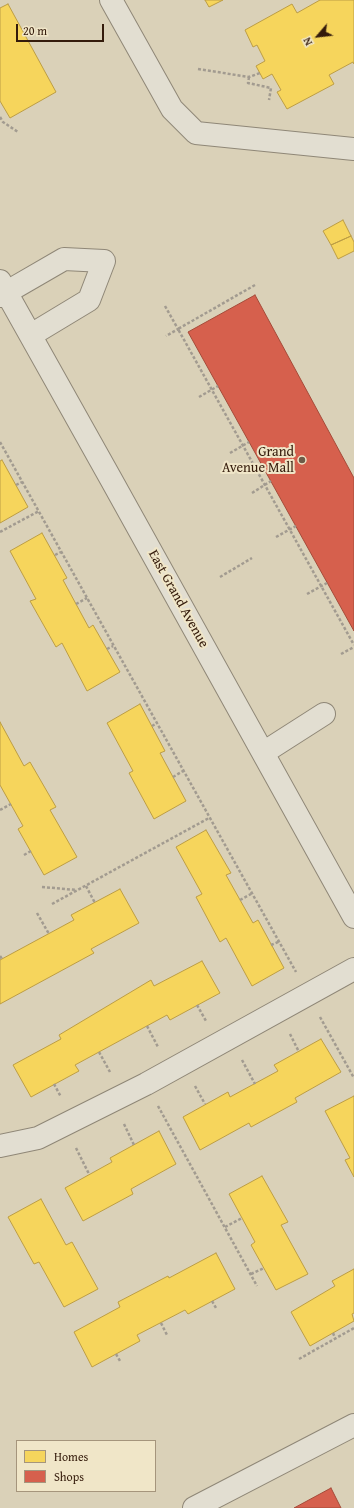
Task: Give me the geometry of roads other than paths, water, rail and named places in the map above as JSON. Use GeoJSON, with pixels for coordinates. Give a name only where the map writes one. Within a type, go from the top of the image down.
{"type":"FeatureCollection","features":[{"type":"Feature","properties":{"kind":"street"},"geometry":{"type":"LineString","coordinates":[[111,0],[172,109],[196,133],[354,148]]}},
{"type":"Feature","properties":{"kind":"street"},"geometry":{"type":"LineString","coordinates":[[2,290],[64,259],[104,261],[90,300],[31,335]]}},
{"type":"Feature","properties":{"kind":"street","name":"East Grand Avenue"},"geometry":{"type":"LineString","coordinates":[[2,290],[31,335],[354,917]]}},
{"type":"Feature","properties":{"kind":"street"},"geometry":{"type":"LineString","coordinates":[[263,753],[324,714]]}},
{"type":"Feature","properties":{"kind":"street"},"geometry":{"type":"LineString","coordinates":[[0,1146],[38,1138],[146,1084],[354,969]]}},
{"type":"Feature","properties":{"kind":"street"},"geometry":{"type":"LineString","coordinates":[[194,1508],[354,1425]]}},
{"type":"Feature","properties":{"kind":"place","name":"Grand Avenue Mall"},"geometry":{"type":"Point","coordinates":[302,460]}}]}
